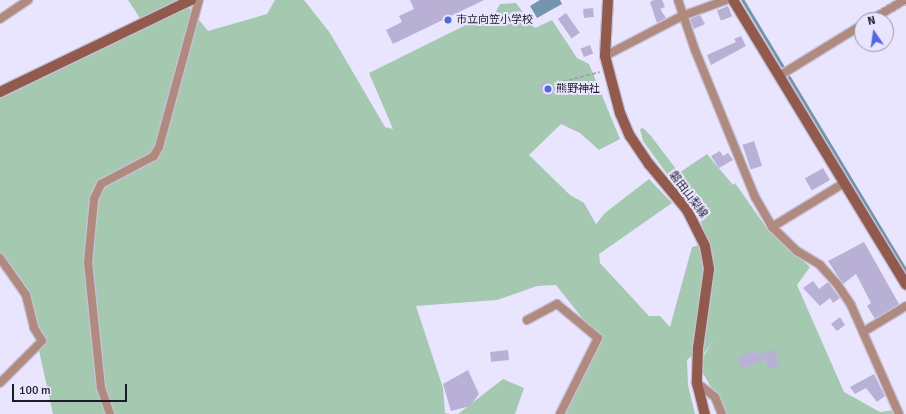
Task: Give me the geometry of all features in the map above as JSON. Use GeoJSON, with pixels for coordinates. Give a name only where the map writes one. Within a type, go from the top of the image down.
{"type":"FeatureCollection","features":[{"type":"Feature","properties":{"kind":"street"},"geometry":{"type":"LineString","coordinates":[[0,19],[28,0]]}},
{"type":"Feature","properties":{"kind":"street"},"geometry":{"type":"LineString","coordinates":[[0,92],[191,0]]}},
{"type":"Feature","properties":{"kind":"street"},"geometry":{"type":"LineString","coordinates":[[110,414],[101,388],[88,263],[94,199],[101,184],[154,156],[159,147],[199,0]]}},
{"type":"Feature","properties":{"kind":"street","name":"磐田山梨線"},"geometry":{"type":"LineString","coordinates":[[608,0],[605,56],[612,92],[630,136],[687,210],[705,246],[709,269],[698,348],[697,383],[705,414]]}},
{"type":"Feature","properties":{"kind":"street"},"geometry":{"type":"LineString","coordinates":[[678,0],[682,16],[755,197],[772,227],[797,251],[820,265],[837,284],[862,332],[899,414]]}},
{"type":"Feature","properties":{"kind":"street"},"geometry":{"type":"LineString","coordinates":[[605,56],[682,16],[726,0]]}},
{"type":"Feature","properties":{"kind":"street"},"geometry":{"type":"LineString","coordinates":[[733,0],[906,285]]}},
{"type":"Feature","properties":{"kind":"street"},"geometry":{"type":"LineString","coordinates":[[884,12],[904,0]]}},
{"type":"Feature","properties":{"kind":"street"},"geometry":{"type":"LineString","coordinates":[[779,76],[854,30]]}},
{"type":"Feature","properties":{"kind":"street"},"geometry":{"type":"LineString","coordinates":[[772,227],[844,183]]}},
{"type":"Feature","properties":{"kind":"street"},"geometry":{"type":"LineString","coordinates":[[0,258],[26,295],[34,328],[42,341],[0,383]]}},
{"type":"Feature","properties":{"kind":"street"},"geometry":{"type":"LineString","coordinates":[[527,320],[557,304],[598,338],[560,414]]}},
{"type":"Feature","properties":{"kind":"street"},"geometry":{"type":"LineString","coordinates":[[862,332],[906,306]]}},
{"type":"Feature","properties":{"kind":"street"},"geometry":{"type":"LineString","coordinates":[[697,383],[715,397],[722,414]]}},
{"type":"Feature","properties":{"kind":"path"},"geometry":{"type":"LineString","coordinates":[[557,83],[607,70]]}},
{"type":"Feature","properties":{"kind":"green space"},"geometry":{"type":"Polygon","coordinates":[[[128,0],[183,0],[208,31],[267,14],[275,0],[304,0],[330,33],[385,127],[393,129],[369,73],[490,13],[493,17],[500,4],[516,3],[535,28],[552,20],[577,58],[589,64],[620,139],[599,150],[580,133],[561,124],[529,155],[570,195],[584,203],[596,224],[605,213],[649,179],[672,203],[599,254],[600,263],[649,316],[660,316],[670,327],[692,247],[703,244],[701,220],[643,141],[640,129],[643,128],[651,136],[679,173],[707,154],[733,185],[735,183],[768,230],[810,267],[797,285],[844,392],[880,412],[895,410],[897,414],[727,414],[698,365],[713,341],[698,362],[697,351],[687,360],[688,385],[695,414],[563,414],[598,338],[556,285],[537,286],[497,300],[416,306],[443,388],[445,413],[450,414],[53,414],[30,310],[0,259],[0,92],[143,23],[128,0]]]}},
{"type":"Feature","properties":{"kind":"green space"},"geometry":{"type":"Polygon","coordinates":[[[503,379],[524,388],[515,414],[458,414],[503,379]]]}},
{"type":"Feature","properties":{"kind":"water"},"geometry":{"type":"Polygon","coordinates":[[[540,0],[560,0],[562,4],[537,18],[530,6],[540,0]]]}},
{"type":"Feature","properties":{"kind":"building"},"geometry":{"type":"Polygon","coordinates":[[[410,0],[484,0],[393,44],[386,30],[402,22],[399,16],[414,9],[410,0]]]}},
{"type":"Feature","properties":{"kind":"building"},"geometry":{"type":"Polygon","coordinates":[[[654,0],[662,0],[665,7],[660,9],[666,18],[657,23],[650,2],[654,0]]]}},
{"type":"Feature","properties":{"kind":"building"},"geometry":{"type":"Polygon","coordinates":[[[728,6],[732,16],[721,21],[717,10],[728,6]]]}},
{"type":"Feature","properties":{"kind":"building"},"geometry":{"type":"Polygon","coordinates":[[[593,8],[594,17],[584,18],[583,9],[593,8]]]}},
{"type":"Feature","properties":{"kind":"building"},"geometry":{"type":"Polygon","coordinates":[[[566,13],[580,33],[572,38],[558,19],[566,13]]]}},
{"type":"Feature","properties":{"kind":"building"},"geometry":{"type":"Polygon","coordinates":[[[700,15],[705,24],[694,29],[690,19],[700,15]]]}},
{"type":"Feature","properties":{"kind":"building"},"geometry":{"type":"Polygon","coordinates":[[[741,36],[746,46],[711,65],[707,55],[736,42],[734,39],[741,36]]]}},
{"type":"Feature","properties":{"kind":"building"},"geometry":{"type":"Polygon","coordinates":[[[590,45],[593,53],[584,57],[581,49],[590,45]]]}},
{"type":"Feature","properties":{"kind":"building"},"geometry":{"type":"Polygon","coordinates":[[[547,80],[555,93],[547,97],[539,85],[547,80]]]}},
{"type":"Feature","properties":{"kind":"building"},"geometry":{"type":"Polygon","coordinates":[[[754,141],[762,166],[751,169],[743,145],[754,141]]]}},
{"type":"Feature","properties":{"kind":"building"},"geometry":{"type":"Polygon","coordinates":[[[720,151],[723,156],[728,153],[733,160],[719,168],[711,156],[720,151]]]}},
{"type":"Feature","properties":{"kind":"building"},"geometry":{"type":"Polygon","coordinates":[[[823,168],[830,180],[812,191],[805,178],[823,168]]]}},
{"type":"Feature","properties":{"kind":"building"},"geometry":{"type":"Polygon","coordinates":[[[864,242],[899,304],[875,319],[867,306],[871,303],[856,274],[843,284],[828,261],[864,242]]]}},
{"type":"Feature","properties":{"kind":"building"},"geometry":{"type":"Polygon","coordinates":[[[813,281],[819,289],[828,282],[840,298],[833,303],[830,298],[820,306],[803,288],[813,281]]]}},
{"type":"Feature","properties":{"kind":"building"},"geometry":{"type":"Polygon","coordinates":[[[840,317],[845,325],[837,331],[831,324],[840,317]]]}},
{"type":"Feature","properties":{"kind":"building"},"geometry":{"type":"Polygon","coordinates":[[[774,349],[780,365],[769,369],[765,359],[742,369],[737,358],[754,350],[757,355],[774,349]]]}},
{"type":"Feature","properties":{"kind":"building"},"geometry":{"type":"Polygon","coordinates":[[[508,350],[509,360],[491,362],[490,352],[508,350]]]}},
{"type":"Feature","properties":{"kind":"building"},"geometry":{"type":"Polygon","coordinates":[[[468,370],[479,394],[470,406],[451,411],[443,384],[468,370]]]}},
{"type":"Feature","properties":{"kind":"building"},"geometry":{"type":"Polygon","coordinates":[[[874,374],[885,396],[877,402],[866,388],[855,394],[850,387],[874,374]]]}},
{"type":"Feature","properties":{"kind":"waterway"},"geometry":{"type":"LineString","coordinates":[[743,0],[906,270]]}},
{"type":"Feature","properties":{"kind":"place","name":"市立向笠小学校"},"geometry":{"type":"Point","coordinates":[448,20]}},
{"type":"Feature","properties":{"kind":"place","name":"熊野神社"},"geometry":{"type":"Point","coordinates":[548,89]}}]}
